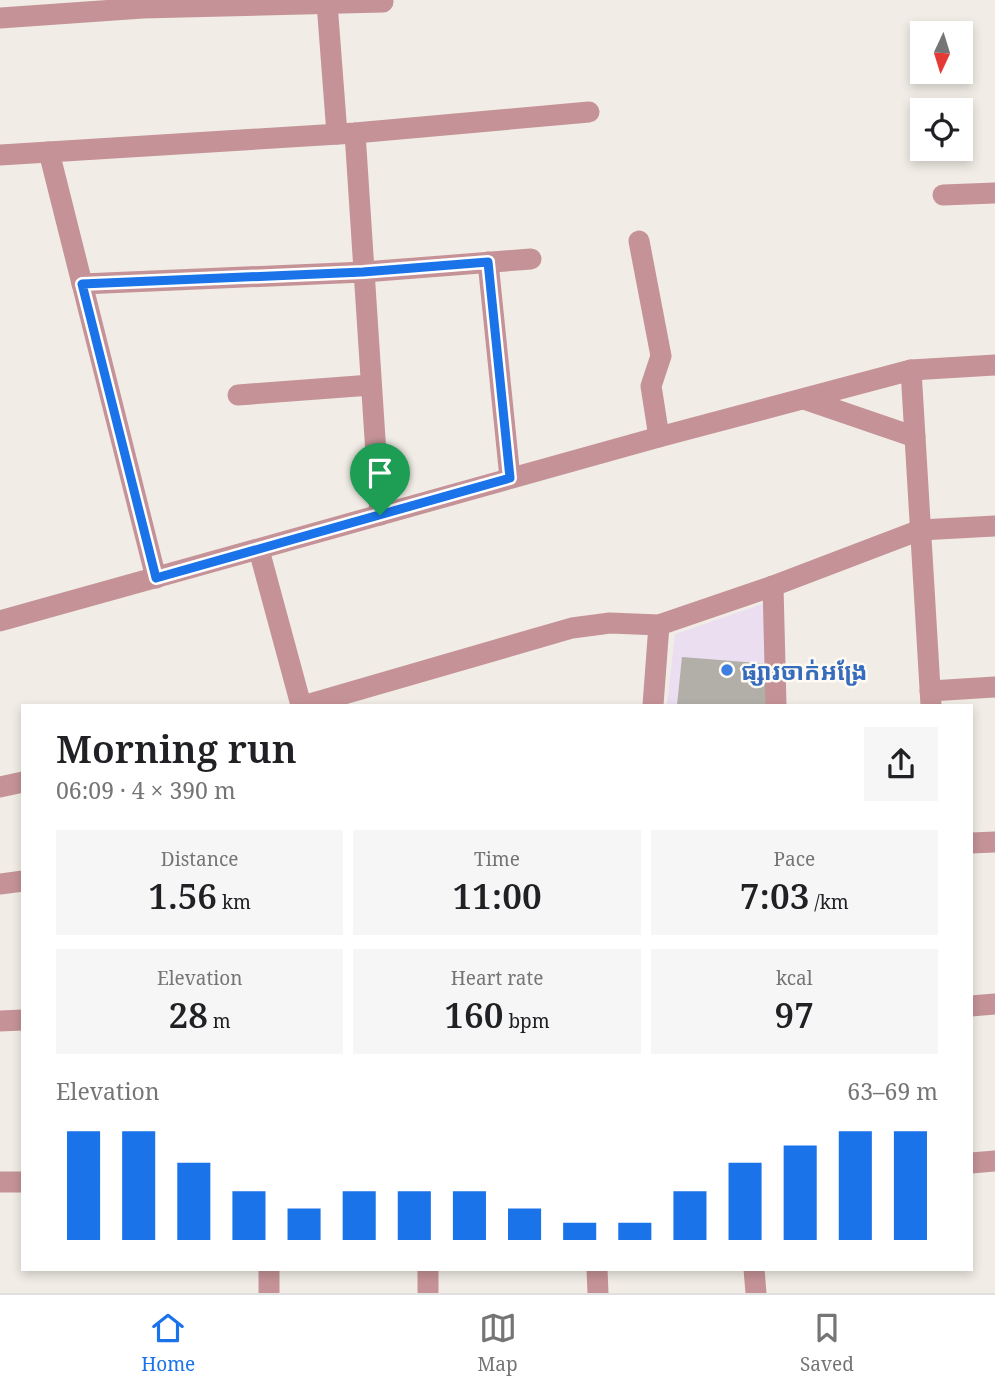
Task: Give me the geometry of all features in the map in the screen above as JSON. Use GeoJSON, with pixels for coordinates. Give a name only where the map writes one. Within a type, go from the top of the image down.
{"type":"FeatureCollection","features":[{"type":"Feature","properties":{"kind":"street"},"geometry":{"type":"LineString","coordinates":[[0,18],[143,8],[383,2]]}},
{"type":"Feature","properties":{"kind":"street"},"geometry":{"type":"LineString","coordinates":[[327,3],[363,272],[380,515]]}},
{"type":"Feature","properties":{"kind":"street"},"geometry":{"type":"LineString","coordinates":[[0,155],[346,133],[589,112]]}},
{"type":"Feature","properties":{"kind":"street"},"geometry":{"type":"LineString","coordinates":[[48,152],[156,578]]}},
{"type":"Feature","properties":{"kind":"street"},"geometry":{"type":"LineString","coordinates":[[943,195],[995,193]]}},
{"type":"Feature","properties":{"kind":"street"},"geometry":{"type":"LineString","coordinates":[[639,241],[661,356],[651,386],[659,437]]}},
{"type":"Feature","properties":{"kind":"street"},"geometry":{"type":"LineString","coordinates":[[82,284],[363,272],[531,259]]}},
{"type":"Feature","properties":{"kind":"street"},"geometry":{"type":"LineString","coordinates":[[488,262],[510,478]]}},
{"type":"Feature","properties":{"kind":"street"},"geometry":{"type":"LineString","coordinates":[[1,615],[156,578],[510,478],[911,370],[995,365]]}},
{"type":"Feature","properties":{"kind":"street"},"geometry":{"type":"LineString","coordinates":[[911,370],[930,698],[995,687]]}},
{"type":"Feature","properties":{"kind":"street"},"geometry":{"type":"LineString","coordinates":[[238,395],[371,385]]}},
{"type":"Feature","properties":{"kind":"street"},"geometry":{"type":"LineString","coordinates":[[804,398],[915,437]]}},
{"type":"Feature","properties":{"kind":"street"},"geometry":{"type":"LineString","coordinates":[[307,704],[572,628],[610,623],[659,625],[773,586],[920,530],[995,526]]}},
{"type":"Feature","properties":{"kind":"street"},"geometry":{"type":"LineString","coordinates":[[259,550],[304,704]]}},
{"type":"Feature","properties":{"kind":"street"},"geometry":{"type":"LineString","coordinates":[[773,586],[776,704]]}},
{"type":"Feature","properties":{"kind":"street"},"geometry":{"type":"LineString","coordinates":[[653,704],[659,625]]}},
{"type":"Feature","properties":{"kind":"street"},"geometry":{"type":"LineString","coordinates":[[0,787],[21,782]]}},
{"type":"Feature","properties":{"kind":"street"},"geometry":{"type":"LineString","coordinates":[[973,843],[995,842]]}},
{"type":"Feature","properties":{"kind":"street"},"geometry":{"type":"LineString","coordinates":[[0,884],[21,881]]}},
{"type":"Feature","properties":{"kind":"street"},"geometry":{"type":"LineString","coordinates":[[973,1006],[995,1004]]}},
{"type":"Feature","properties":{"kind":"street"},"geometry":{"type":"LineString","coordinates":[[0,1021],[21,1020]]}},
{"type":"Feature","properties":{"kind":"street"},"geometry":{"type":"LineString","coordinates":[[973,1163],[995,1161]]}},
{"type":"Feature","properties":{"kind":"street"},"geometry":{"type":"LineString","coordinates":[[0,1182],[21,1182]]}},
{"type":"Feature","properties":{"kind":"street"},"geometry":{"type":"LineString","coordinates":[[269,1271],[269,1293]]}},
{"type":"Feature","properties":{"kind":"street"},"geometry":{"type":"LineString","coordinates":[[428,1271],[428,1293]]}},
{"type":"Feature","properties":{"kind":"street"},"geometry":{"type":"LineString","coordinates":[[597,1271],[598,1293]]}},
{"type":"Feature","properties":{"kind":"street"},"geometry":{"type":"LineString","coordinates":[[754,1271],[756,1293]]}},
{"type":"Feature","properties":{"kind":"shaded area","name":"ផ្សារចាក់អង្រែ"},"geometry":{"type":"Polygon","coordinates":[[[783,597],[784,704],[667,704],[675,634],[783,597]]]}},
{"type":"Feature","properties":{"kind":"building"},"geometry":{"type":"Polygon","coordinates":[[[682,657],[772,664],[773,704],[677,704],[682,657]]]}},
{"type":"Feature","properties":{"kind":"place","name":"ផ្សារចាក់អង្រែ"},"geometry":{"type":"Point","coordinates":[727,670]}},
{"type":"Feature","properties":{"kind":"route"},"geometry":{"type":"LineString","coordinates":[[488,262],[510,478],[380,515],[156,578],[82,284],[363,272],[488,262]]}}]}
